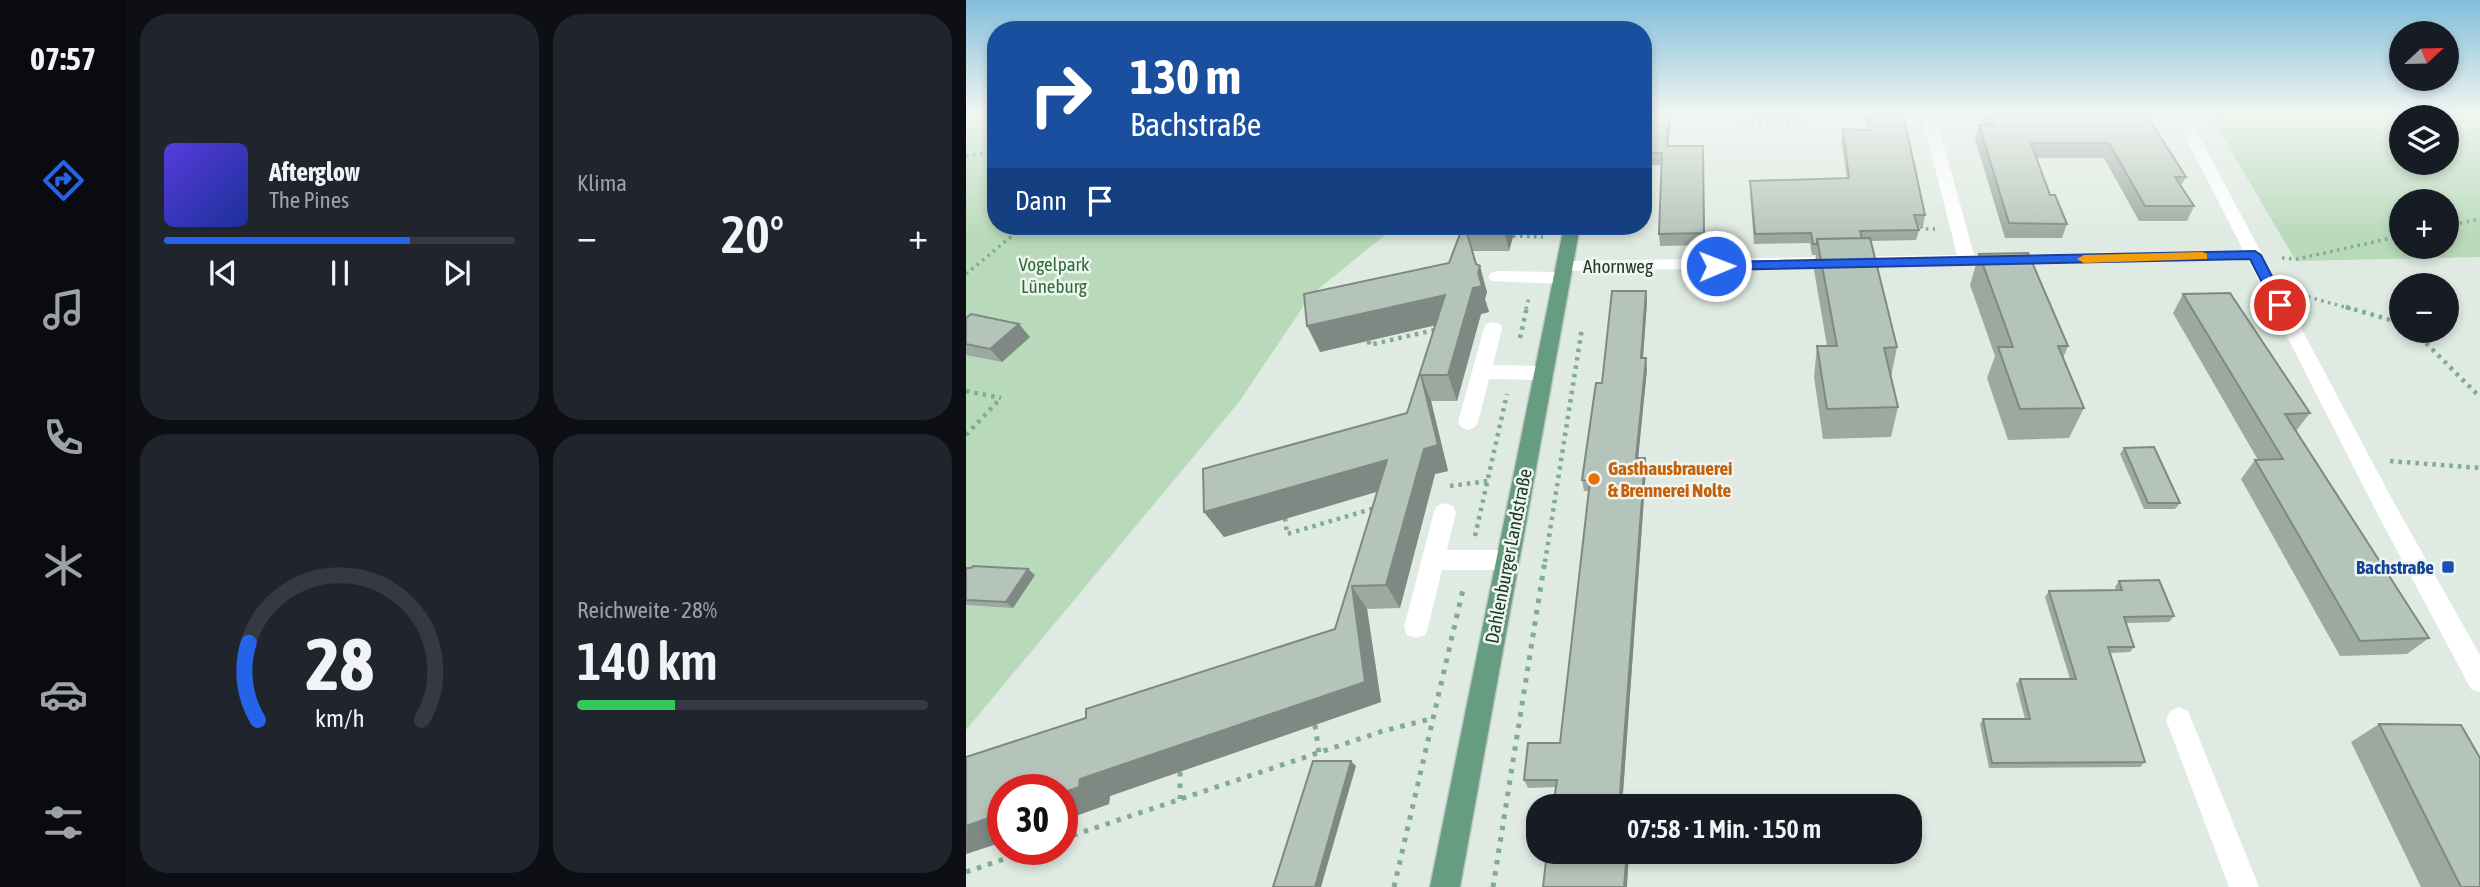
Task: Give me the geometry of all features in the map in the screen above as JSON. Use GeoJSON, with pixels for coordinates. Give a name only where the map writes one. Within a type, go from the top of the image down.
{"type":"FeatureCollection","features":[{"type":"Feature","properties":{"kind":"main road","name":"Dahlenburger Landstraße"},"geometry":{"type":"LineString","coordinates":[[1445,887],[1570,235]]}},
{"type":"Feature","properties":{"kind":"street"},"geometry":{"type":"LineString","coordinates":[[1939,154],[1967,261]]}},
{"type":"Feature","properties":{"kind":"street"},"geometry":{"type":"LineString","coordinates":[[2202,154],[2360,458],[2480,680]]}},
{"type":"Feature","properties":{"kind":"street","name":"Ahornweg"},"geometry":{"type":"LineString","coordinates":[[1497,276],[1692,266],[2255,255]]}},
{"type":"Feature","properties":{"kind":"street"},"geometry":{"type":"LineString","coordinates":[[1468,422],[1481,372],[1502,324]]}},
{"type":"Feature","properties":{"kind":"street"},"geometry":{"type":"LineString","coordinates":[[1481,372],[1544,373]]}},
{"type":"Feature","properties":{"kind":"street"},"geometry":{"type":"LineString","coordinates":[[1416,627],[1433,559],[1441,501]]}},
{"type":"Feature","properties":{"kind":"street"},"geometry":{"type":"LineString","coordinates":[[1433,559],[1508,560]]}},
{"type":"Feature","properties":{"kind":"street"},"geometry":{"type":"LineString","coordinates":[[2179,720],[2245,887]]}},
{"type":"Feature","properties":{"kind":"path"},"geometry":{"type":"LineString","coordinates":[[2459,223],[2480,219]]}},
{"type":"Feature","properties":{"kind":"path"},"geometry":{"type":"LineString","coordinates":[[966,274],[1013,235]]}},
{"type":"Feature","properties":{"kind":"path"},"geometry":{"type":"LineString","coordinates":[[1513,236],[1543,237]]}},
{"type":"Feature","properties":{"kind":"path"},"geometry":{"type":"LineString","coordinates":[[2255,255],[2297,259],[2389,239]]}},
{"type":"Feature","properties":{"kind":"path"},"geometry":{"type":"LineString","coordinates":[[2270,286],[2389,320]]}},
{"type":"Feature","properties":{"kind":"path"},"geometry":{"type":"LineString","coordinates":[[1502,324],[1524,320]]}},
{"type":"Feature","properties":{"kind":"path"},"geometry":{"type":"LineString","coordinates":[[1493,887],[1582,326]]}},
{"type":"Feature","properties":{"kind":"path"},"geometry":{"type":"LineString","coordinates":[[1369,341],[1369,345],[1448,327]]}},
{"type":"Feature","properties":{"kind":"path"},"geometry":{"type":"LineString","coordinates":[[2426,343],[2480,397]]}},
{"type":"Feature","properties":{"kind":"path"},"geometry":{"type":"LineString","coordinates":[[966,391],[1001,398],[966,435]]}},
{"type":"Feature","properties":{"kind":"path"},"geometry":{"type":"LineString","coordinates":[[2360,458],[2480,468]]}},
{"type":"Feature","properties":{"kind":"path"},"geometry":{"type":"LineString","coordinates":[[1441,501],[1463,482],[1488,481]]}},
{"type":"Feature","properties":{"kind":"path"},"geometry":{"type":"LineString","coordinates":[[1285,519],[1287,534],[1385,505]]}},
{"type":"Feature","properties":{"kind":"path"},"geometry":{"type":"LineString","coordinates":[[1078,834],[1416,720],[1434,718]]}},
{"type":"Feature","properties":{"kind":"path"},"geometry":{"type":"LineString","coordinates":[[1315,725],[1319,753]]}},
{"type":"Feature","properties":{"kind":"path"},"geometry":{"type":"LineString","coordinates":[[1180,772],[1180,800]]}},
{"type":"Feature","properties":{"kind":"path"},"geometry":{"type":"LineString","coordinates":[[966,872],[987,864]]}},
{"type":"Feature","properties":{"kind":"green space","name":"Vogelpark Lüneburg"},"geometry":{"type":"Polygon","coordinates":[[[966,154],[987,154],[987,235],[1385,235],[1311,295],[1239,402],[966,730],[966,154]]]}},
{"type":"Feature","properties":{"kind":"green space"},"geometry":{"type":"Polygon","coordinates":[[[2233,154],[2389,154],[2389,175],[2459,175],[2459,154],[2480,154],[2480,257],[2459,257],[2459,189],[2389,189],[2389,259],[2296,261],[2233,154]]]}},
{"type":"Feature","properties":{"kind":"building"},"geometry":{"type":"Polygon","coordinates":[[[1662,154],[1703,154],[1704,233],[1659,234],[1662,154]]]}},
{"type":"Feature","properties":{"kind":"building"},"geometry":{"type":"Polygon","coordinates":[[[1846,154],[1912,154],[1925,215],[1914,215],[1919,230],[1860,231],[1862,238],[1817,239],[1817,244],[1813,244],[1811,233],[1755,234],[1750,181],[1849,178],[1846,154]]]}},
{"type":"Feature","properties":{"kind":"building"},"geometry":{"type":"Polygon","coordinates":[[[1988,154],[2035,154],[2050,195],[2055,195],[2067,224],[2009,223],[1988,154]]]}},
{"type":"Feature","properties":{"kind":"building"},"geometry":{"type":"Polygon","coordinates":[[[2116,154],[2172,154],[2186,177],[2175,177],[2194,206],[2145,206],[2116,154]]]}},
{"type":"Feature","properties":{"kind":"building"},"geometry":{"type":"Polygon","coordinates":[[[1460,235],[1468,235],[1476,264],[1480,266],[1478,273],[1482,286],[1473,288],[1448,375],[1421,375],[1438,445],[1424,449],[1386,585],[1352,586],[1365,682],[1080,779],[1078,787],[1078,774],[987,774],[987,819],[966,826],[966,757],[1086,718],[1086,709],[1335,629],[1387,460],[1204,512],[1203,469],[1407,413],[1445,295],[1307,326],[1304,294],[1449,263],[1460,235]]]}},
{"type":"Feature","properties":{"kind":"building"},"geometry":{"type":"Polygon","coordinates":[[[1870,238],[1897,347],[1884,348],[1898,407],[1827,409],[1817,346],[1837,346],[1817,239],[1870,238]]]}},
{"type":"Feature","properties":{"kind":"building"},"geometry":{"type":"Polygon","coordinates":[[[2028,253],[2068,346],[2058,346],[2084,408],[2020,409],[1998,347],[2013,347],[1979,254],[2028,253]]]}},
{"type":"Feature","properties":{"kind":"building"},"geometry":{"type":"Polygon","coordinates":[[[1612,291],[1646,291],[1641,358],[1646,358],[1636,458],[1645,458],[1620,794],[1555,794],[1557,780],[1524,780],[1528,743],[1560,743],[1590,481],[1582,480],[1596,383],[1602,383],[1612,291]]]}},
{"type":"Feature","properties":{"kind":"building"},"geometry":{"type":"Polygon","coordinates":[[[2230,293],[2310,413],[2285,414],[2429,638],[2360,641],[2255,460],[2283,459],[2183,294],[2230,293]]]}},
{"type":"Feature","properties":{"kind":"building"},"geometry":{"type":"Polygon","coordinates":[[[971,314],[1019,324],[990,349],[966,344],[966,318],[971,314]]]}},
{"type":"Feature","properties":{"kind":"building"},"geometry":{"type":"Polygon","coordinates":[[[2154,447],[2180,503],[2148,503],[2124,448],[2154,447]]]}},
{"type":"Feature","properties":{"kind":"building"},"geometry":{"type":"Polygon","coordinates":[[[973,566],[1028,569],[1006,602],[966,600],[966,568],[973,566]]]}},
{"type":"Feature","properties":{"kind":"building"},"geometry":{"type":"Polygon","coordinates":[[[2159,580],[2174,616],[2124,617],[2134,647],[2108,647],[2145,762],[1992,763],[1983,719],[2030,719],[2020,679],[2076,679],[2049,591],[2122,590],[2119,581],[2159,580]]]}},
{"type":"Feature","properties":{"kind":"building"},"geometry":{"type":"Polygon","coordinates":[[[2379,724],[2461,725],[2480,758],[2480,887],[2461,887],[2379,724]]]}},
{"type":"Feature","properties":{"kind":"building"},"geometry":{"type":"Polygon","coordinates":[[[1313,761],[1351,761],[1315,887],[1273,887],[1313,761]]]}},
{"type":"Feature","properties":{"kind":"building"},"geometry":{"type":"Polygon","coordinates":[[[1546,864],[1626,864],[1624,887],[1543,887],[1546,864]]]}},
{"type":"Feature","properties":{"kind":"slow traffic"},"geometry":{"type":"LineString","coordinates":[[2084,259],[2203,256]]}},
{"type":"Feature","properties":{"kind":"place","name":"Gasthausbrauerei & Brennerei Nolte"},"geometry":{"type":"Point","coordinates":[1594,479]}},
{"type":"Feature","properties":{"kind":"place","name":"Bachstraße"},"geometry":{"type":"Point","coordinates":[2448,567]}},
{"type":"Feature","properties":{"kind":"route"},"geometry":{"type":"LineString","coordinates":[[1716,266],[2255,255],[2280,305]]}}]}
